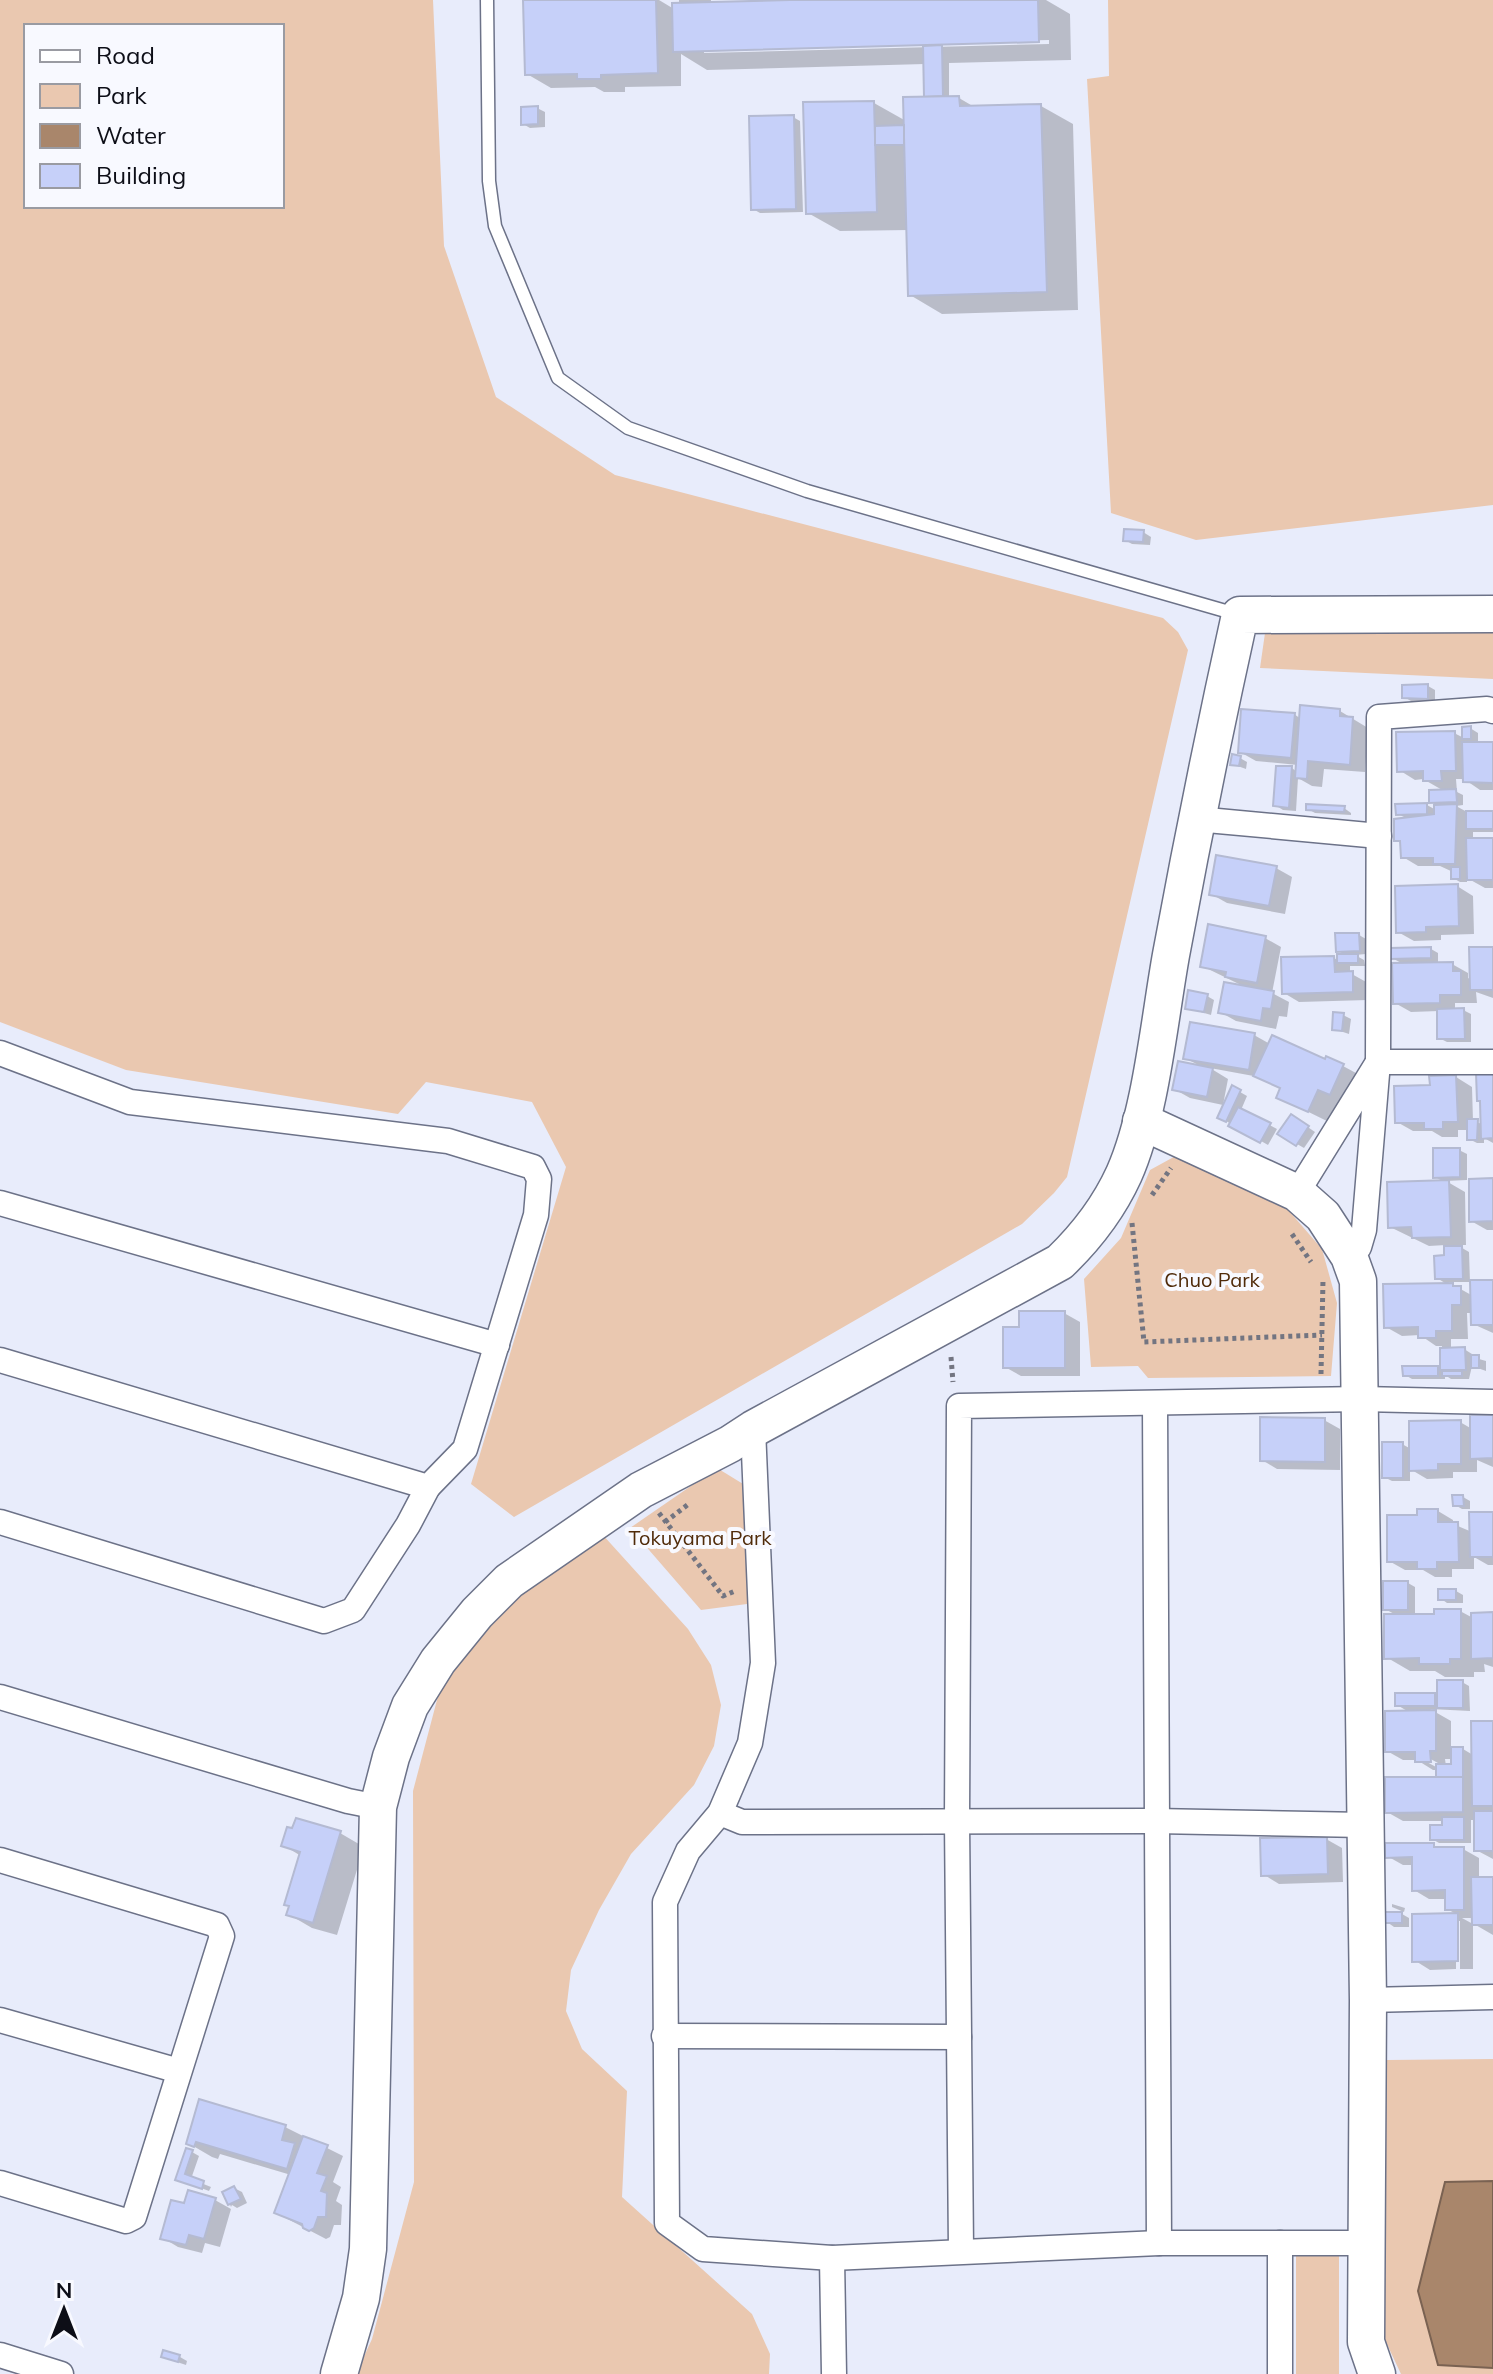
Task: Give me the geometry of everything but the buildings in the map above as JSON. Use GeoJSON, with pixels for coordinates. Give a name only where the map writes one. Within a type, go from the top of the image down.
{"type":"FeatureCollection","features":[{"type":"Feature","properties":{"kind":"street"},"geometry":{"type":"LineString","coordinates":[[339,2374],[361,2298],[368,2249],[378,1807],[391,1757],[410,1706],[438,1661],[477,1613],[509,1581],[641,1490],[1060,1262],[1082,1241],[1124,1174],[1141,1121],[1196,819],[1240,615],[1493,614]]}},
{"type":"Feature","properties":{"kind":"street"},"geometry":{"type":"LineString","coordinates":[[1336,1268],[1359,1247],[1364,1230],[1378,1062],[1379,717],[1493,711]]}},
{"type":"Feature","properties":{"kind":"street"},"geometry":{"type":"LineString","coordinates":[[1196,819],[1379,836]]}},
{"type":"Feature","properties":{"kind":"street"},"geometry":{"type":"LineString","coordinates":[[0,1053],[130,1102],[448,1141],[533,1167],[539,1179],[536,1215],[465,1449],[428,1487],[408,1525],[353,1610],[324,1621],[0,1522]]}},
{"type":"Feature","properties":{"kind":"street"},"geometry":{"type":"LineString","coordinates":[[1378,1062],[1493,1062]]}},
{"type":"Feature","properties":{"kind":"street"},"geometry":{"type":"LineString","coordinates":[[1297,1193],[1378,1062]]}},
{"type":"Feature","properties":{"kind":"street"},"geometry":{"type":"LineString","coordinates":[[1141,1121],[1297,1193],[1323,1216],[1336,1268],[1358,1281],[1368,2000],[1366,2342],[1377,2374]]}},
{"type":"Feature","properties":{"kind":"street"},"geometry":{"type":"LineString","coordinates":[[0,1203],[497,1345]]}},
{"type":"Feature","properties":{"kind":"street"},"geometry":{"type":"LineString","coordinates":[[0,1360],[428,1487]]}},
{"type":"Feature","properties":{"kind":"street"},"geometry":{"type":"LineString","coordinates":[[961,2250],[957,1821],[959,1406],[1320,1399],[1493,1402]]}},
{"type":"Feature","properties":{"kind":"street"},"geometry":{"type":"LineString","coordinates":[[1155,1404],[1159,2243]]}},
{"type":"Feature","properties":{"kind":"street"},"geometry":{"type":"LineString","coordinates":[[753,1429],[763,1663],[750,1743],[720,1813],[688,1851],[665,1902],[667,2223],[703,2249],[832,2258],[1159,2243],[1367,2243]]}},
{"type":"Feature","properties":{"kind":"street"},"geometry":{"type":"LineString","coordinates":[[0,1697],[378,1807]]}},
{"type":"Feature","properties":{"kind":"street"},"geometry":{"type":"LineString","coordinates":[[720,1813],[742,1822],[1155,1821],[1364,1825]]}},
{"type":"Feature","properties":{"kind":"street"},"geometry":{"type":"LineString","coordinates":[[0,1860],[217,1925],[222,1936],[134,2217],[126,2221],[0,2183]]}},
{"type":"Feature","properties":{"kind":"street"},"geometry":{"type":"LineString","coordinates":[[1368,2000],[1493,1997]]}},
{"type":"Feature","properties":{"kind":"street"},"geometry":{"type":"LineString","coordinates":[[0,2020],[179,2071]]}},
{"type":"Feature","properties":{"kind":"street"},"geometry":{"type":"LineString","coordinates":[[664,2036],[959,2037]]}},
{"type":"Feature","properties":{"kind":"street"},"geometry":{"type":"LineString","coordinates":[[1280,2243],[1280,2374]]}},
{"type":"Feature","properties":{"kind":"street"},"geometry":{"type":"LineString","coordinates":[[832,2258],[834,2374]]}},
{"type":"Feature","properties":{"kind":"street"},"geometry":{"type":"LineString","coordinates":[[0,2355],[61,2374]]}},
{"type":"Feature","properties":{"kind":"lane"},"geometry":{"type":"LineString","coordinates":[[487,0],[489,181],[495,226],[558,378],[628,428],[807,491],[1240,615]]}},
{"type":"Feature","properties":{"kind":"path"},"geometry":{"type":"LineString","coordinates":[[1149,1199],[1175,1162]]}},
{"type":"Feature","properties":{"kind":"path"},"geometry":{"type":"LineString","coordinates":[[1141,1211],[1132,1223],[1144,1342],[1322,1335]]}},
{"type":"Feature","properties":{"kind":"path"},"geometry":{"type":"LineString","coordinates":[[1290,1230],[1315,1267]]}},
{"type":"Feature","properties":{"kind":"path"},"geometry":{"type":"LineString","coordinates":[[1320,1399],[1322,1335],[1336,1268]]}},
{"type":"Feature","properties":{"kind":"path"},"geometry":{"type":"LineString","coordinates":[[950,1345],[954,1394],[959,1406]]}},
{"type":"Feature","properties":{"kind":"path"},"geometry":{"type":"LineString","coordinates":[[641,1490],[723,1596],[745,1586]]}},
{"type":"Feature","properties":{"kind":"green space"},"geometry":{"type":"Polygon","coordinates":[[[0,0],[433,0],[444,246],[496,397],[615,475],[1163,618],[1178,632],[1188,650],[1067,1177],[1022,1224],[514,1517],[471,1484],[566,1167],[532,1102],[426,1082],[398,1114],[126,1070],[0,1022],[0,0]]]}},
{"type":"Feature","properties":{"kind":"green space"},"geometry":{"type":"Polygon","coordinates":[[[1108,0],[1493,0],[1493,505],[1196,540],[1111,513],[1087,79],[1109,76],[1108,0]]]}},
{"type":"Feature","properties":{"kind":"green space"},"geometry":{"type":"Polygon","coordinates":[[[1493,625],[1493,679],[1260,668],[1266,626],[1493,625]]]}},
{"type":"Feature","properties":{"kind":"green space","name":"Chuo Park"},"geometry":{"type":"Polygon","coordinates":[[[1181,1153],[1283,1204],[1322,1249],[1337,1303],[1331,1376],[1148,1378],[1138,1366],[1091,1367],[1084,1279],[1121,1238],[1150,1170],[1181,1153]]]}},
{"type":"Feature","properties":{"kind":"green space","name":"Tokuyama Park"},"geometry":{"type":"Polygon","coordinates":[[[717,1468],[748,1487],[747,1604],[701,1610],[630,1528],[717,1468]]]}},
{"type":"Feature","properties":{"kind":"green space"},"geometry":{"type":"Polygon","coordinates":[[[602,1534],[688,1629],[711,1665],[721,1705],[714,1746],[694,1785],[631,1854],[599,1910],[571,1970],[566,2011],[582,2049],[627,2091],[622,2197],[752,2314],[770,2354],[769,2374],[356,2374],[372,2339],[414,2182],[413,1791],[442,1681],[538,1569],[602,1534]]]}},
{"type":"Feature","properties":{"kind":"green space"},"geometry":{"type":"Polygon","coordinates":[[[1493,2059],[1493,2374],[1401,2374],[1377,2323],[1387,2060],[1493,2059]]]}},
{"type":"Feature","properties":{"kind":"green space"},"geometry":{"type":"Polygon","coordinates":[[[1296,2248],[1339,2249],[1339,2374],[1296,2374],[1296,2248]]]}},
{"type":"Feature","properties":{"kind":"water"},"geometry":{"type":"Polygon","coordinates":[[[1493,2181],[1493,2368],[1438,2365],[1418,2291],[1445,2182],[1493,2181]]]}}]}
